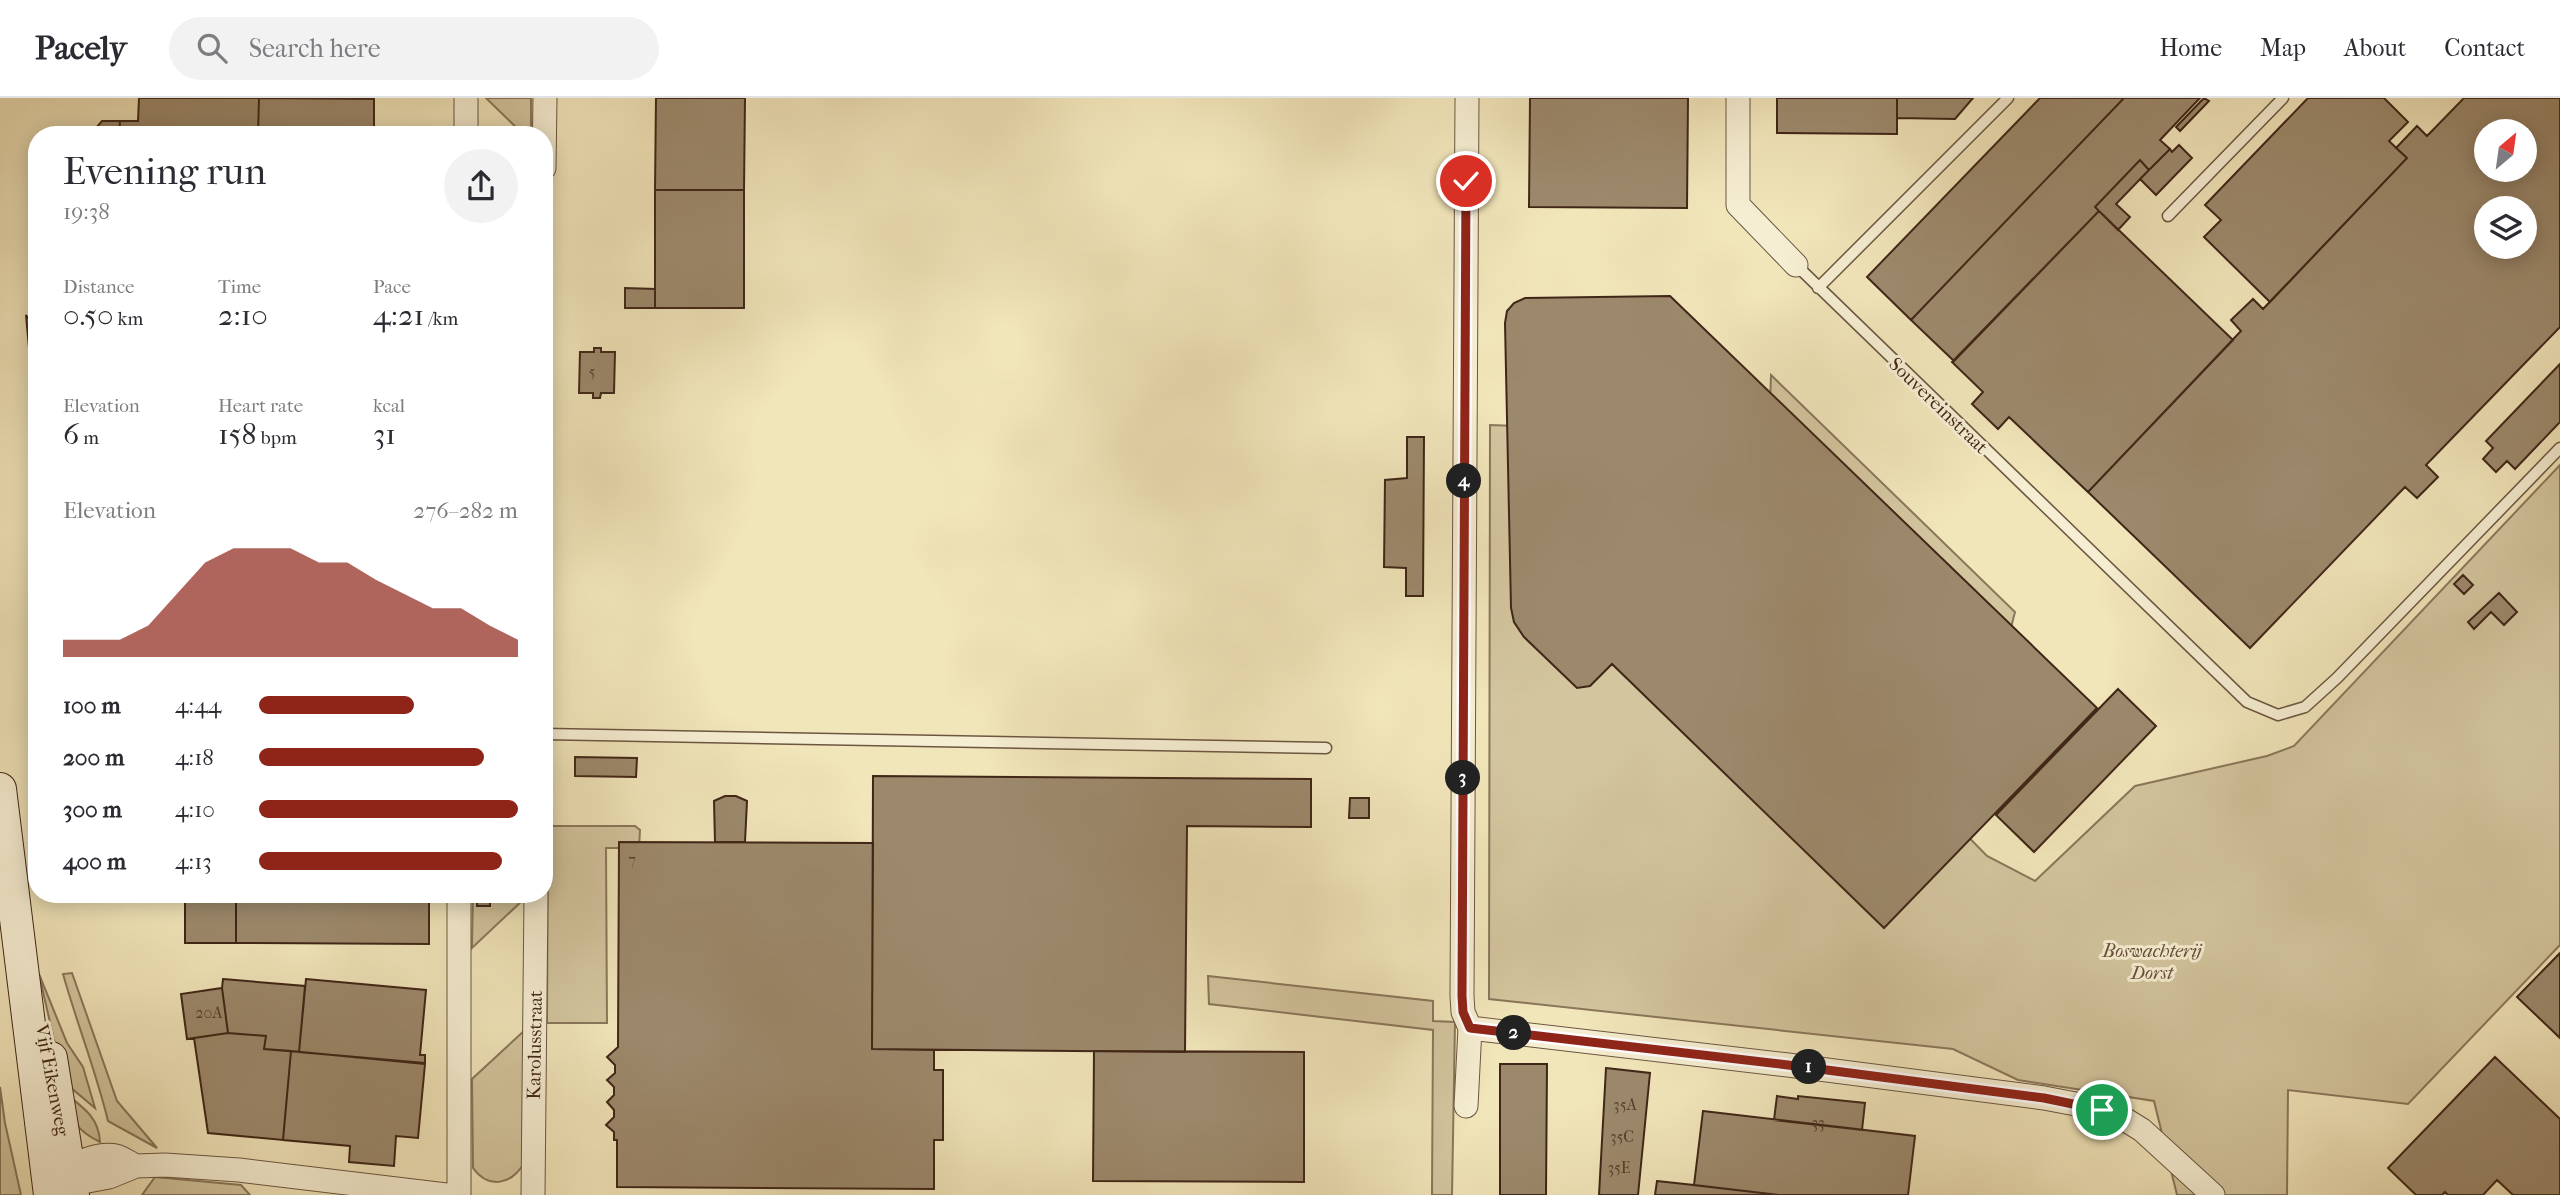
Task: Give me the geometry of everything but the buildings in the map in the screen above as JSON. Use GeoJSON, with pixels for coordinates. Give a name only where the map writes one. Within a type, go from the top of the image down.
{"type":"FeatureCollection","features":[{"type":"Feature","properties":{"kind":"main road","name":"Vijf Eikenweg"},"geometry":{"type":"LineString","coordinates":[[0,789],[23,967],[25,1007],[62,1184]]}},
{"type":"Feature","properties":{"kind":"street"},"geometry":{"type":"LineString","coordinates":[[466,98],[466,126]]}},
{"type":"Feature","properties":{"kind":"street"},"geometry":{"type":"LineString","coordinates":[[545,98],[545,126]]}},
{"type":"Feature","properties":{"kind":"street"},"geometry":{"type":"LineString","coordinates":[[1466,98],[1462,996],[1463,1012],[1470,1028],[1466,1106]]}},
{"type":"Feature","properties":{"kind":"street","name":"Souvereinstraat"},"geometry":{"type":"LineString","coordinates":[[1738,98],[1738,205],[1796,265]]}},
{"type":"Feature","properties":{"kind":"street"},"geometry":{"type":"LineString","coordinates":[[459,903],[459,1195]]}},
{"type":"Feature","properties":{"kind":"street","name":"Karolusstraat"},"geometry":{"type":"LineString","coordinates":[[533,1195],[536,903]]}},
{"type":"Feature","properties":{"kind":"street"},"geometry":{"type":"LineString","coordinates":[[1470,1028],[2044,1098],[2102,1110],[2121,1117],[2142,1130],[2213,1195]]}},
{"type":"Feature","properties":{"kind":"street"},"geometry":{"type":"LineString","coordinates":[[62,1184],[109,1177],[136,1166],[165,1165],[239,1170],[446,1195]]}},
{"type":"Feature","properties":{"kind":"lane"},"geometry":{"type":"LineString","coordinates":[[1818,288],[2008,98]]}},
{"type":"Feature","properties":{"kind":"lane"},"geometry":{"type":"LineString","coordinates":[[2168,216],[2283,98]]}},
{"type":"Feature","properties":{"kind":"lane","name":"Souvereinstraat"},"geometry":{"type":"LineString","coordinates":[[1796,265],[2247,702],[2278,715],[2305,707],[2337,678],[2560,448]]}},
{"type":"Feature","properties":{"kind":"lane"},"geometry":{"type":"LineString","coordinates":[[553,734],[1326,748]]}},
{"type":"Feature","properties":{"kind":"green space"},"geometry":{"type":"Polygon","coordinates":[[[486,98],[531,98],[531,126],[515,126],[486,98]]]}},
{"type":"Feature","properties":{"kind":"green space","name":"Boswachterij Dorst"},"geometry":{"type":"Polygon","coordinates":[[[1771,375],[2015,612],[1983,736],[1944,812],[1987,856],[2035,881],[2135,786],[2267,756],[2294,746],[2560,465],[2560,945],[2408,1104],[2288,1090],[2287,1195],[2177,1195],[2154,1101],[2018,1080],[1953,1049],[1489,999],[1490,425],[1769,435],[1771,375]]]}},
{"type":"Feature","properties":{"kind":"green space"},"geometry":{"type":"Polygon","coordinates":[[[553,826],[635,826],[640,830],[639,848],[606,848],[607,1023],[547,1023],[548,903],[553,903],[553,826]]]}},
{"type":"Feature","properties":{"kind":"green space"},"geometry":{"type":"Polygon","coordinates":[[[473,903],[520,903],[472,948],[473,903]]]}},
{"type":"Feature","properties":{"kind":"green space"},"geometry":{"type":"Polygon","coordinates":[[[72,973],[117,1101],[157,1148],[108,1121],[63,974],[72,973]]]}},
{"type":"Feature","properties":{"kind":"green space"},"geometry":{"type":"Polygon","coordinates":[[[39,974],[67,1043],[83,1067],[95,1108],[70,1087],[62,1075],[39,974]]]}},
{"type":"Feature","properties":{"kind":"green space"},"geometry":{"type":"Polygon","coordinates":[[[1208,976],[1433,1001],[1433,1021],[1455,1022],[1452,1195],[1432,1195],[1433,1030],[1209,1004],[1208,976]]]}},
{"type":"Feature","properties":{"kind":"green space"},"geometry":{"type":"Polygon","coordinates":[[[525,1030],[524,1163],[507,1180],[493,1182],[479,1175],[473,1168],[472,1079],[525,1030]]]}},
{"type":"Feature","properties":{"kind":"green space"},"geometry":{"type":"Polygon","coordinates":[[[0,1087],[5,1123],[21,1195],[0,1195],[0,1087]]]}},
{"type":"Feature","properties":{"kind":"green space"},"geometry":{"type":"Polygon","coordinates":[[[66,1094],[94,1120],[100,1142],[85,1133],[76,1123],[66,1094]]]}},
{"type":"Feature","properties":{"kind":"green space"},"geometry":{"type":"Polygon","coordinates":[[[155,1177],[241,1185],[250,1195],[142,1195],[155,1177]]]}},
{"type":"Feature","properties":{"kind":"route"},"geometry":{"type":"LineString","coordinates":[[1466,181],[1462,996],[1463,1012],[1470,1028],[2044,1098],[2102,1110]]}}]}
